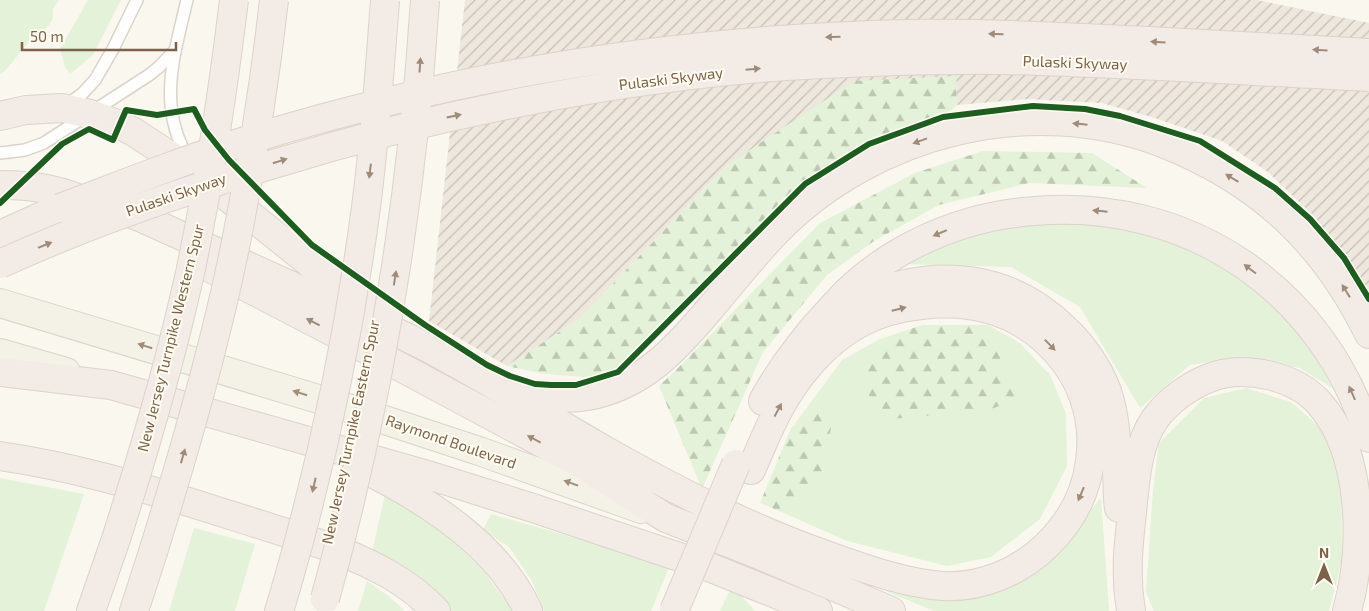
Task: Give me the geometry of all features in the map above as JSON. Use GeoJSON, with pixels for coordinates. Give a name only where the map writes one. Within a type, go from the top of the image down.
{"type":"FeatureCollection","features":[{"type":"Feature","properties":{"kind":"highway","name":"New Jersey Turnpike Western Spur"},"geometry":{"type":"LineString","coordinates":[[91,611],[116,540],[146,444],[190,273],[216,130],[234,0]]}},
{"type":"Feature","properties":{"kind":"highway"},"geometry":{"type":"LineString","coordinates":[[134,611],[201,391],[236,242],[253,148],[274,0]]}},
{"type":"Feature","properties":{"kind":"highway","name":"New Jersey Turnpike Eastern Spur"},"geometry":{"type":"LineString","coordinates":[[283,600],[300,542],[319,462],[351,304],[366,208],[385,0]]}},
{"type":"Feature","properties":{"kind":"highway","name":"New Jersey Turnpike Eastern Spur"},"geometry":{"type":"LineString","coordinates":[[323,605],[356,480],[388,323],[410,166],[417,103],[424,0]]}},
{"type":"Feature","properties":{"kind":"highway","name":"Pulaski Skyway"},"geometry":{"type":"LineString","coordinates":[[0,235],[65,202],[169,166],[247,141],[391,100],[530,71],[679,49],[753,42],[906,34],[979,34],[1369,52]]}},
{"type":"Feature","properties":{"kind":"highway","name":"Pulaski Skyway"},"geometry":{"type":"LineString","coordinates":[[0,264],[135,209],[236,175],[344,142],[452,116],[560,94],[670,77],[783,66],[1001,60],[1369,77]]}},
{"type":"Feature","properties":{"kind":"highway"},"geometry":{"type":"LineString","coordinates":[[0,116],[26,110],[62,108],[90,114],[120,125],[200,175],[311,264],[427,347]]}},
{"type":"Feature","properties":{"kind":"highway"},"geometry":{"type":"LineString","coordinates":[[502,390],[542,396],[572,397],[587,396],[618,388],[645,373],[670,354],[778,230],[795,214],[832,186],[875,160],[922,140],[968,128],[1014,122],[1081,123],[1122,131],[1161,143],[1216,168],[1253,191],[1290,222],[1319,253],[1344,288],[1369,334]]}},
{"type":"Feature","properties":{"kind":"highway"},"geometry":{"type":"LineString","coordinates":[[0,185],[42,188],[65,202],[102,210],[583,465],[666,518]]}},
{"type":"Feature","properties":{"kind":"highway"},"geometry":{"type":"LineString","coordinates":[[0,212],[65,202],[92,200],[142,218],[427,347],[643,471],[700,501],[744,522],[792,543],[842,560],[898,578],[943,586],[968,585],[1008,572],[1032,558],[1052,540],[1069,520],[1085,485],[1092,436],[1086,401],[1076,378],[1051,346],[1029,327],[1000,312],[965,304],[949,303],[912,306],[894,310],[860,323],[830,344],[800,377],[786,396],[769,429],[744,467],[674,611]]}},
{"type":"Feature","properties":{"kind":"highway"},"geometry":{"type":"LineString","coordinates":[[693,611],[744,467],[759,410],[772,384],[795,351],[849,290],[864,277],[881,264],[919,242],[959,225],[1002,214],[1045,210],[1086,210],[1133,216],[1165,225],[1220,250],[1251,269],[1282,296],[1309,325],[1334,358],[1352,392],[1369,438]]}},
{"type":"Feature","properties":{"kind":"highway"},"geometry":{"type":"LineString","coordinates":[[820,322],[845,306],[875,293],[892,287],[928,280],[968,280],[986,284],[1012,292],[1041,308],[1073,337],[1084,351],[1107,392],[1116,435],[1118,503],[1127,564]]}},
{"type":"Feature","properties":{"kind":"highway"},"geometry":{"type":"LineString","coordinates":[[0,372],[111,385],[431,476],[710,567],[818,611]]}},
{"type":"Feature","properties":{"kind":"highway"},"geometry":{"type":"LineString","coordinates":[[1132,611],[1127,581],[1127,564],[1138,466],[1147,434],[1154,420],[1164,408],[1193,386],[1227,373],[1244,372],[1278,378],[1294,384],[1320,404],[1337,430],[1353,480],[1358,517],[1355,577],[1347,611]]}},
{"type":"Feature","properties":{"kind":"highway"},"geometry":{"type":"LineString","coordinates":[[295,437],[386,480],[449,520],[481,546],[494,560],[513,584],[528,611]]}},
{"type":"Feature","properties":{"kind":"highway"},"geometry":{"type":"LineString","coordinates":[[0,456],[56,465],[114,480],[335,549],[391,575],[422,597],[436,611]]}},
{"type":"Feature","properties":{"kind":"highway","name":"Raymond Boulevard"},"geometry":{"type":"LineString","coordinates":[[666,518],[890,611]]}},
{"type":"Feature","properties":{"kind":"highway"},"geometry":{"type":"LineString","coordinates":[[710,567],[773,611]]}},
{"type":"Feature","properties":{"kind":"main road","name":"Raymond Boulevard"},"geometry":{"type":"LineString","coordinates":[[0,303],[384,420],[479,451],[666,518]]}},
{"type":"Feature","properties":{"kind":"main road"},"geometry":{"type":"LineString","coordinates":[[0,353],[111,385]]}},
{"type":"Feature","properties":{"kind":"lane"},"geometry":{"type":"LineString","coordinates":[[62,108],[82,94],[95,80],[137,0]]}},
{"type":"Feature","properties":{"kind":"lane"},"geometry":{"type":"LineString","coordinates":[[187,0],[170,75],[171,114],[181,145],[200,175]]}},
{"type":"Feature","properties":{"kind":"lane"},"geometry":{"type":"LineString","coordinates":[[0,153],[35,148],[52,139],[154,71],[175,50]]}},
{"type":"Feature","properties":{"kind":"shaded area"},"geometry":{"type":"Polygon","coordinates":[[[465,0],[1257,0],[1369,23],[1369,290],[1315,217],[1268,172],[1222,141],[1155,118],[1102,103],[1028,99],[957,105],[956,76],[727,165],[579,319],[507,366],[429,321],[465,0]]]}},
{"type":"Feature","properties":{"kind":"green space"},"geometry":{"type":"Polygon","coordinates":[[[0,0],[59,0],[53,9],[53,19],[40,37],[27,44],[5,71],[0,74],[0,0]]]}},
{"type":"Feature","properties":{"kind":"green space"},"geometry":{"type":"Polygon","coordinates":[[[88,0],[121,0],[93,55],[70,74],[65,67],[60,49],[88,0]]]}},
{"type":"Feature","properties":{"kind":"green space"},"geometry":{"type":"Polygon","coordinates":[[[956,76],[957,105],[943,117],[869,144],[805,184],[618,372],[584,377],[545,374],[507,366],[579,319],[727,165],[854,81],[956,76]]]}},
{"type":"Feature","properties":{"kind":"green space"},"geometry":{"type":"Polygon","coordinates":[[[983,151],[1092,153],[1147,188],[1029,183],[939,205],[874,241],[827,275],[763,352],[702,489],[659,386],[820,223],[915,173],[983,151]]]}},
{"type":"Feature","properties":{"kind":"green space"},"geometry":{"type":"Polygon","coordinates":[[[1048,217],[1136,228],[1239,271],[1309,340],[1332,388],[1300,368],[1241,357],[1190,365],[1140,408],[1080,307],[1011,267],[903,264],[976,234],[1048,217]]]}},
{"type":"Feature","properties":{"kind":"green space"},"geometry":{"type":"Polygon","coordinates":[[[922,325],[988,325],[1016,400],[988,410],[881,420],[861,378],[880,339],[922,325]]]}},
{"type":"Feature","properties":{"kind":"green space"},"geometry":{"type":"Polygon","coordinates":[[[988,325],[1020,343],[1049,372],[1066,414],[1067,466],[1040,519],[991,557],[947,566],[847,541],[784,513],[822,471],[820,406],[794,425],[842,360],[880,339],[861,379],[1016,400],[988,325]]]}},
{"type":"Feature","properties":{"kind":"green space"},"geometry":{"type":"Polygon","coordinates":[[[1246,388],[1291,402],[1324,431],[1341,468],[1342,560],[1329,611],[1154,611],[1146,592],[1153,490],[1159,443],[1204,398],[1246,388]]]}},
{"type":"Feature","properties":{"kind":"green space"},"geometry":{"type":"Polygon","coordinates":[[[820,405],[831,428],[822,471],[784,513],[760,503],[791,428],[820,405]]]}},
{"type":"Feature","properties":{"kind":"green space"},"geometry":{"type":"Polygon","coordinates":[[[0,478],[84,494],[44,611],[0,611],[0,478]]]}},
{"type":"Feature","properties":{"kind":"green space"},"geometry":{"type":"Polygon","coordinates":[[[385,495],[433,523],[480,567],[514,611],[451,611],[448,605],[372,552],[385,495]]]}},
{"type":"Feature","properties":{"kind":"green space"},"geometry":{"type":"Polygon","coordinates":[[[1101,498],[1109,611],[934,611],[883,590],[916,595],[1053,555],[1101,498]]]}},
{"type":"Feature","properties":{"kind":"green space"},"geometry":{"type":"Polygon","coordinates":[[[491,514],[670,565],[651,611],[544,611],[532,581],[509,547],[483,530],[491,514]]]}},
{"type":"Feature","properties":{"kind":"green space"},"geometry":{"type":"Polygon","coordinates":[[[194,528],[255,544],[235,611],[169,611],[194,528]]]}},
{"type":"Feature","properties":{"kind":"green space"},"geometry":{"type":"Polygon","coordinates":[[[367,581],[391,598],[405,611],[358,611],[367,581]]]}},
{"type":"Feature","properties":{"kind":"green space"},"geometry":{"type":"Polygon","coordinates":[[[732,586],[755,611],[720,611],[732,586]]]}},
{"type":"Feature","properties":{"kind":"cycle path"},"geometry":{"type":"LineString","coordinates":[[0,203],[62,144],[89,129],[113,140],[126,110],[157,115],[194,109],[205,130],[229,160],[312,245],[425,325],[487,365],[510,376],[535,384],[576,385],[618,372],[805,184],[869,144],[943,117],[1033,106],[1085,109],[1120,116],[1200,141],[1275,188],[1310,219],[1344,258],[1369,299]]}}]}
